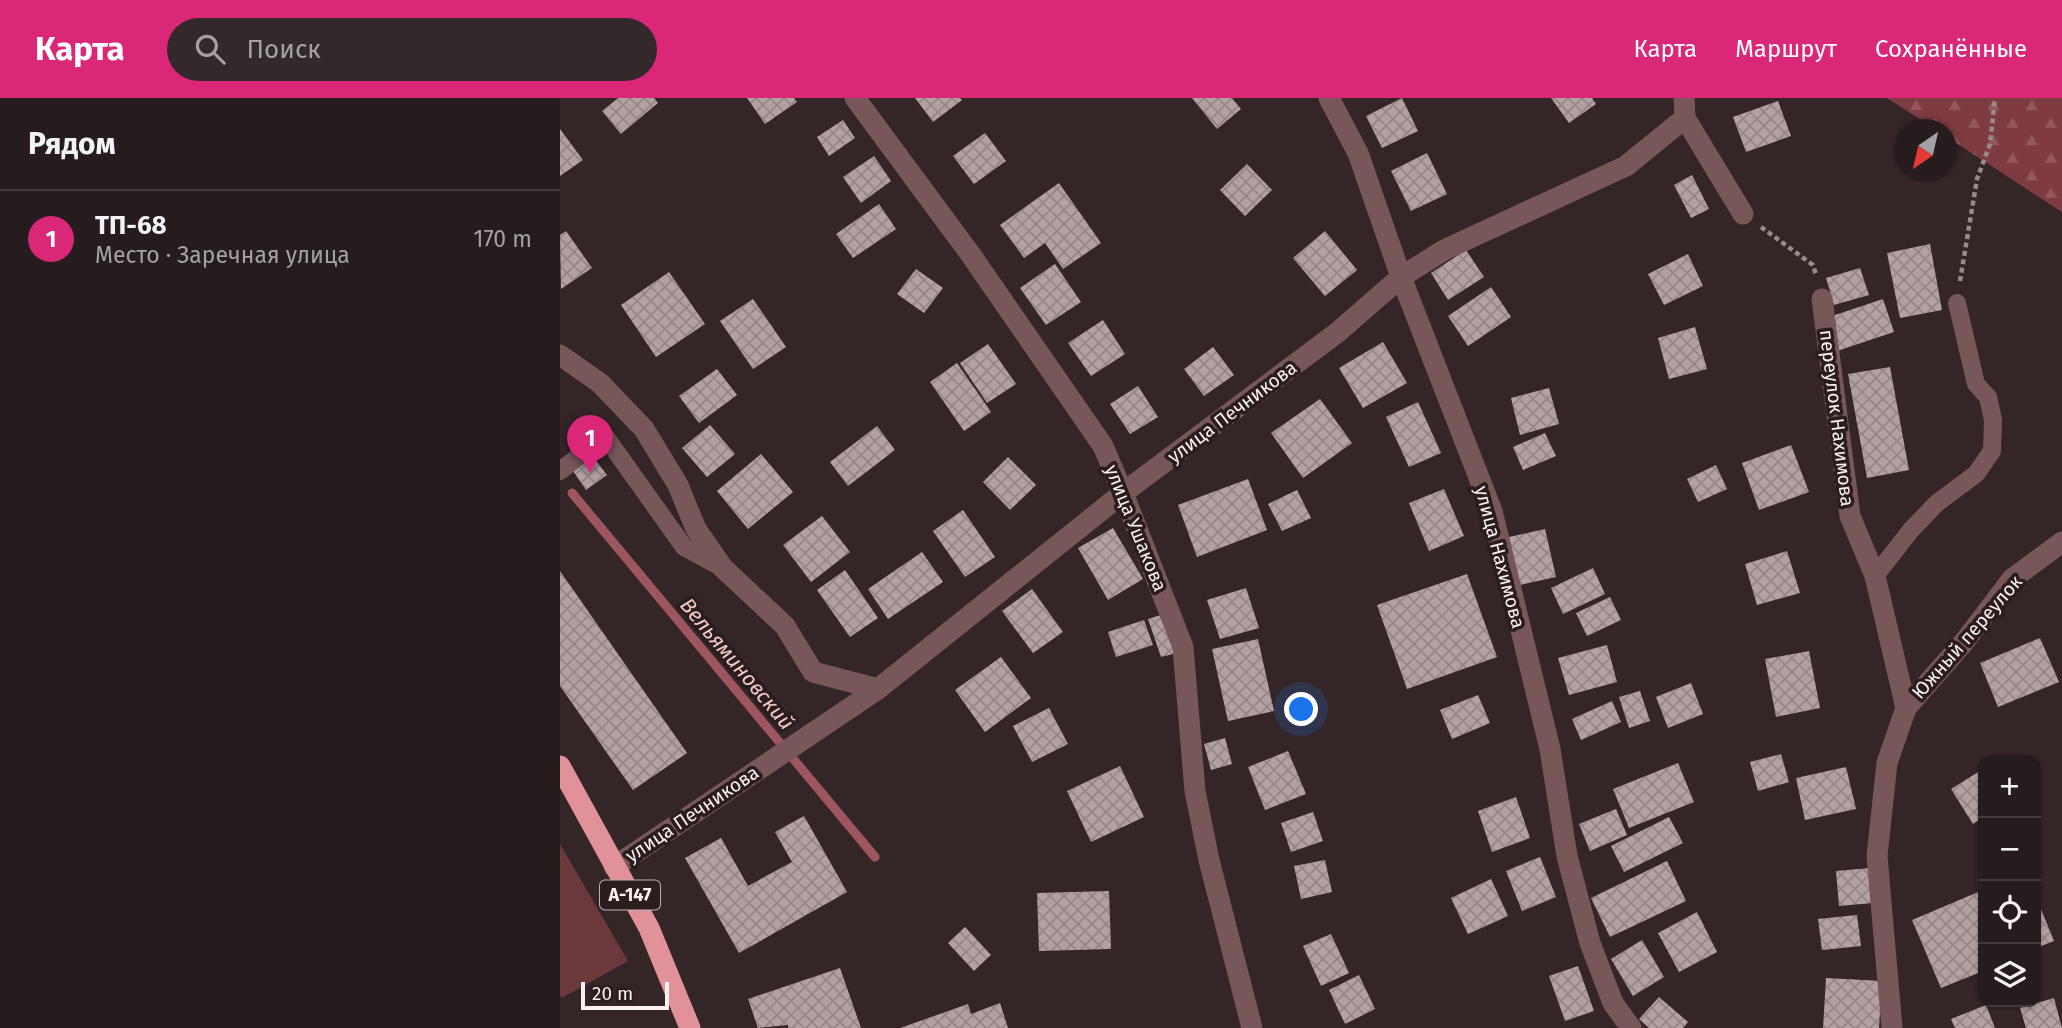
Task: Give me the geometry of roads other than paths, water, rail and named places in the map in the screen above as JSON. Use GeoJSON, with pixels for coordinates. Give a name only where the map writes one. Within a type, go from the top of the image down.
{"type":"FeatureCollection","features":[{"type":"Feature","properties":{"kind":"highway","name":"А-147"},"geometry":{"type":"LineString","coordinates":[[560,766],[649,928],[690,1028]]}},
{"type":"Feature","properties":{"kind":"street","name":"улица Ушакова"},"geometry":{"type":"LineString","coordinates":[[855,98],[971,255],[1103,446],[1124,493],[1183,647],[1195,791],[1209,860],[1252,1028]]}},
{"type":"Feature","properties":{"kind":"street","name":"улица Нахимова"},"geometry":{"type":"LineString","coordinates":[[1329,98],[1358,153],[1401,277],[1492,511],[1550,750],[1567,856],[1590,943],[1613,1003],[1631,1028]]}},
{"type":"Feature","properties":{"kind":"street","name":"улица Печникова"},"geometry":{"type":"LineString","coordinates":[[614,867],[878,689],[1124,493],[1338,332],[1401,277],[1444,250],[1626,166],[1685,108]]}},
{"type":"Feature","properties":{"kind":"street"},"geometry":{"type":"LineString","coordinates":[[1685,108],[1743,215]]}},
{"type":"Feature","properties":{"kind":"street","name":"переулок Нахимова"},"geometry":{"type":"LineString","coordinates":[[1822,299],[1850,516],[1875,576],[1906,708]]}},
{"type":"Feature","properties":{"kind":"street"},"geometry":{"type":"LineString","coordinates":[[560,355],[600,383],[644,429],[678,485],[696,529],[723,568],[785,626],[813,672],[878,689]]}},
{"type":"Feature","properties":{"kind":"street","name":"Южный переулок"},"geometry":{"type":"LineString","coordinates":[[1906,708],[1964,642],[2012,579],[2062,542]]}},
{"type":"Feature","properties":{"kind":"street"},"geometry":{"type":"LineString","coordinates":[[1892,1028],[1877,856],[1887,763],[1906,708]]}},
{"type":"Feature","properties":{"kind":"lane"},"geometry":{"type":"LineString","coordinates":[[1875,576],[1911,530],[1937,503],[1976,474],[1992,451],[1993,420],[1988,397],[1976,384],[1957,303]]}},
{"type":"Feature","properties":{"kind":"lane"},"geometry":{"type":"LineString","coordinates":[[560,471],[605,436],[684,547],[723,568]]}},
{"type":"Feature","properties":{"kind":"waterway","name":"Вельяминовский"},"geometry":{"type":"LineString","coordinates":[[572,493],[875,857]]}},
{"type":"Feature","properties":{"kind":"place","name":"ТП-68"},"geometry":{"type":"Point","coordinates":[590,473]}}]}
